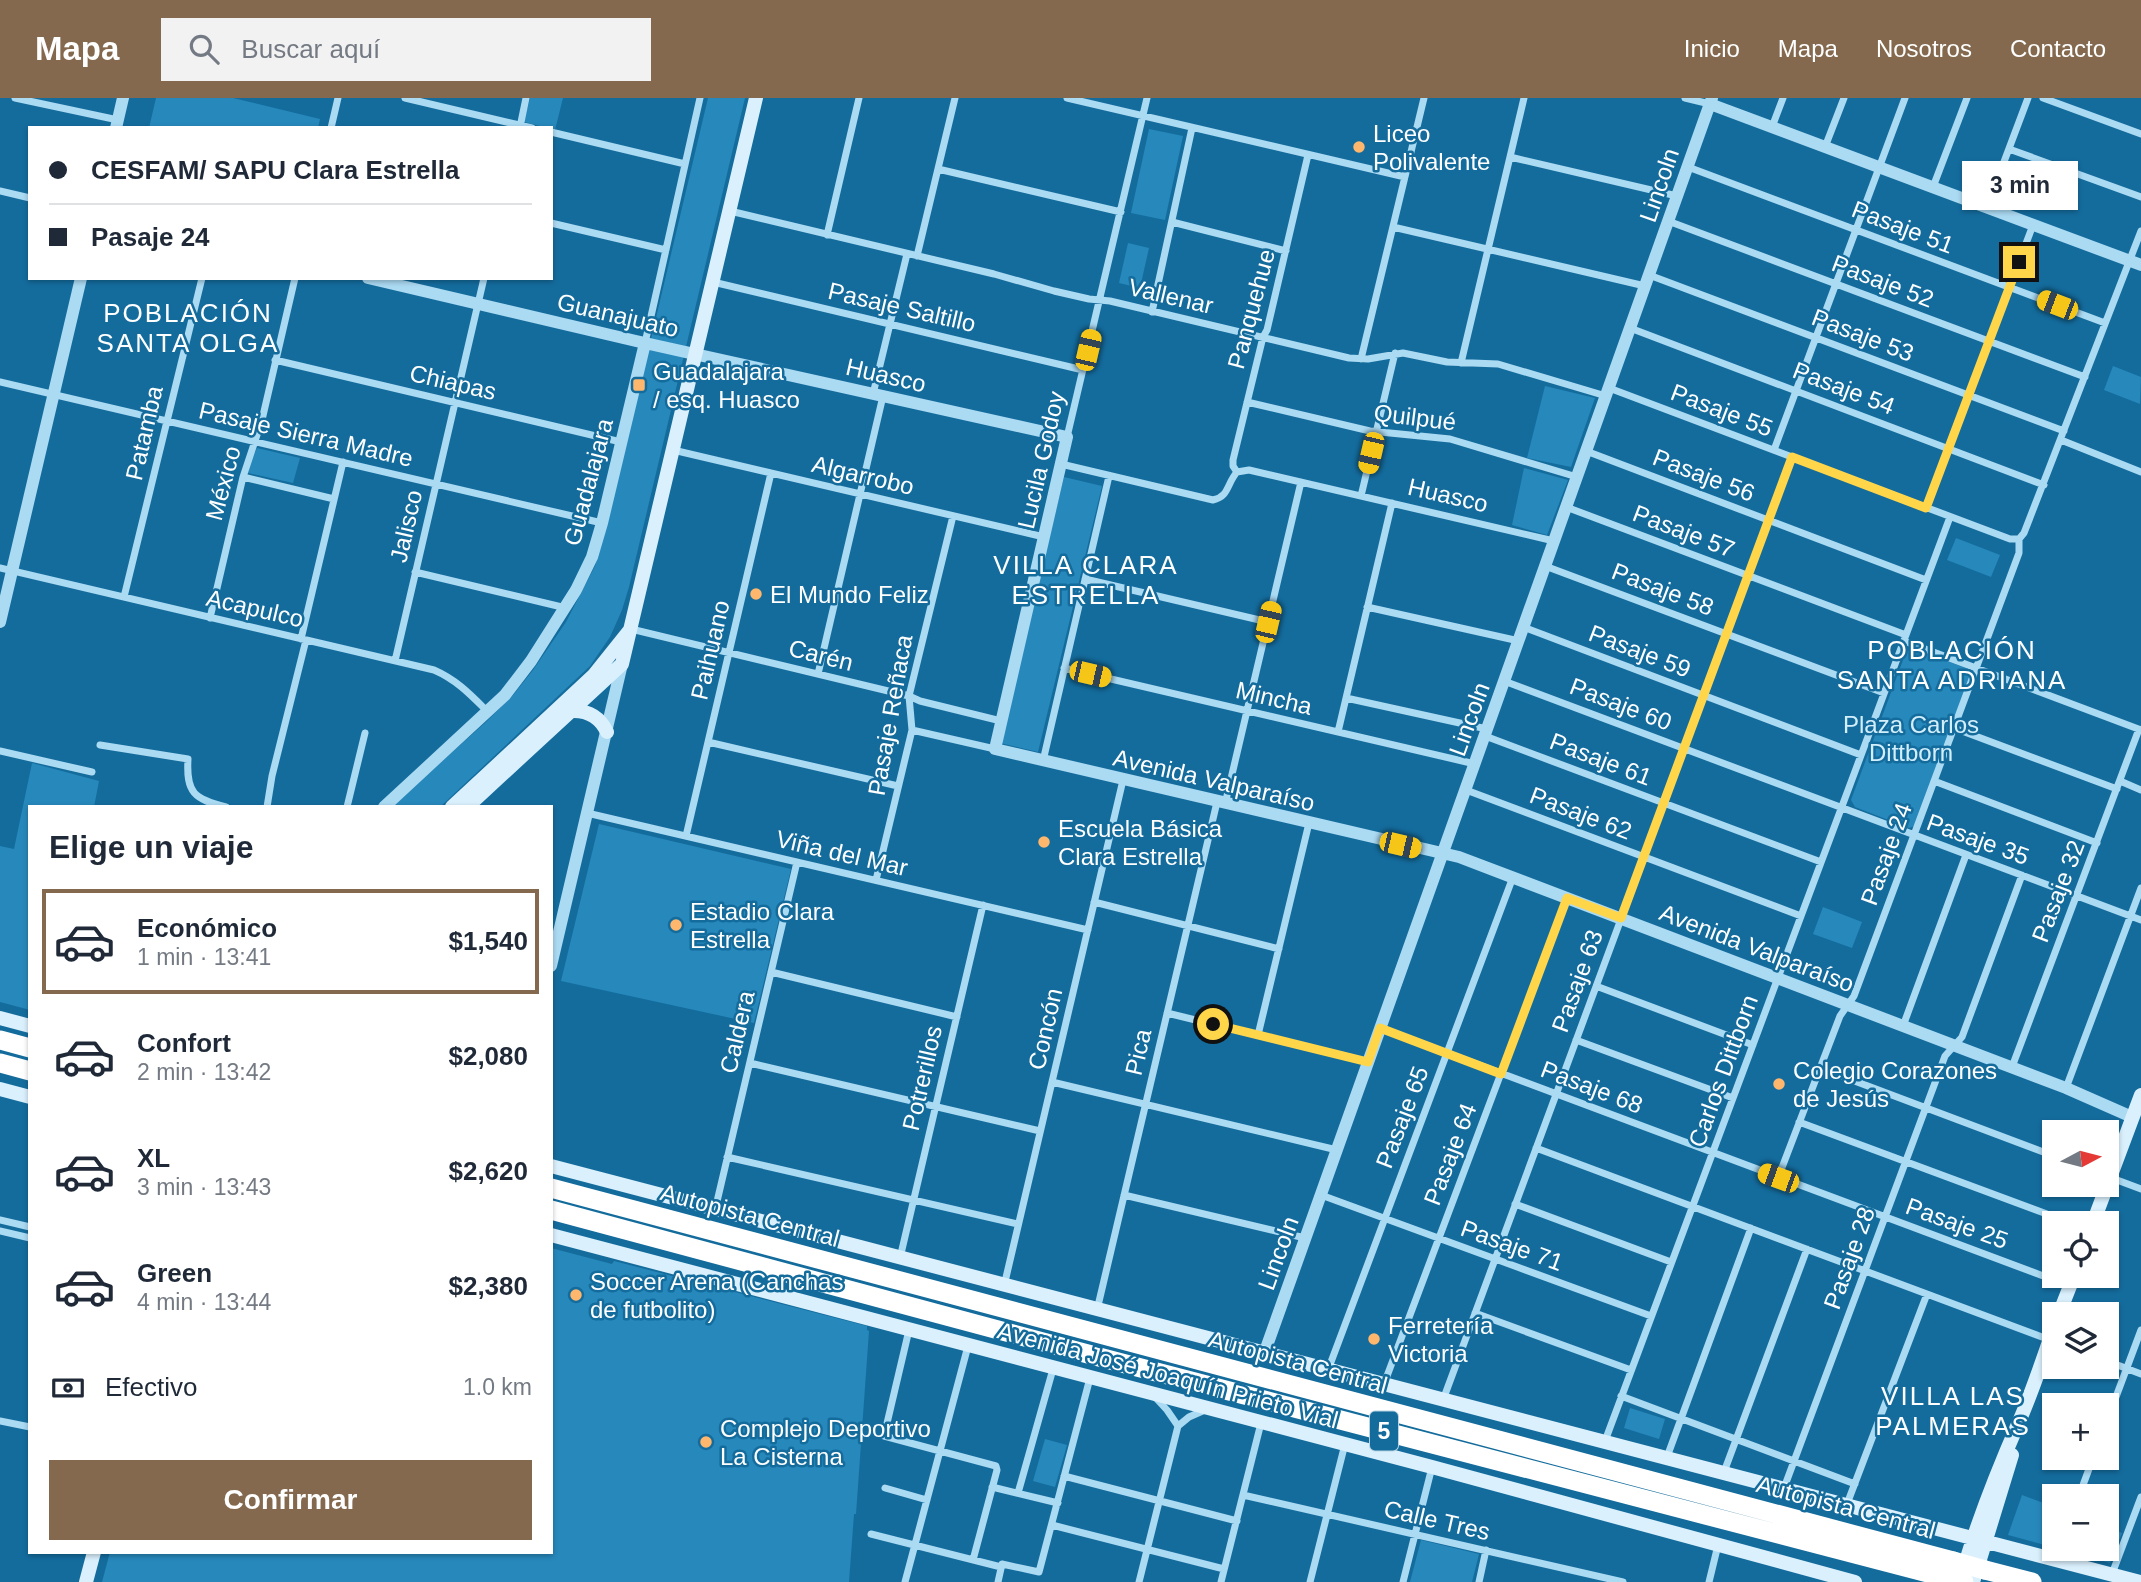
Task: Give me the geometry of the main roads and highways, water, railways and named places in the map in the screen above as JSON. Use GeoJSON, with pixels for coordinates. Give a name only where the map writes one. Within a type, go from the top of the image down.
{"type":"FeatureCollection","features":[{"type":"Feature","properties":{"kind":"highway"},"geometry":{"type":"LineString","coordinates":[[0,1040],[28,1047]]}},
{"type":"Feature","properties":{"kind":"highway"},"geometry":{"type":"LineString","coordinates":[[0,1063],[28,1070]]}},
{"type":"Feature","properties":{"kind":"highway"},"geometry":{"type":"LineString","coordinates":[[553,1182],[583,1196]]}},
{"type":"Feature","properties":{"kind":"highway","name":"Autopista Central"},"geometry":{"type":"LineString","coordinates":[[553,1188],[1956,1576]]}},
{"type":"Feature","properties":{"kind":"highway","name":"Autopista Central"},"geometry":{"type":"LineString","coordinates":[[553,1211],[1154,1371],[1956,1576],[2032,1582]]}},
{"type":"Feature","properties":{"kind":"highway"},"geometry":{"type":"LineString","coordinates":[[553,1222],[620,1229]]}},
{"type":"Feature","properties":{"kind":"main road"},"geometry":{"type":"LineString","coordinates":[[469,805],[622,664],[756,98]]}},
{"type":"Feature","properties":{"kind":"main road"},"geometry":{"type":"LineString","coordinates":[[454,805],[593,676],[631,629]]}},
{"type":"Feature","properties":{"kind":"main road"},"geometry":{"type":"LineString","coordinates":[[571,712],[590,713],[601,722],[607,732]]}},
{"type":"Feature","properties":{"kind":"main road"},"geometry":{"type":"LineString","coordinates":[[0,1018],[28,1025]]}},
{"type":"Feature","properties":{"kind":"main road"},"geometry":{"type":"LineString","coordinates":[[0,1089],[28,1096]]}},
{"type":"Feature","properties":{"kind":"main road"},"geometry":{"type":"LineString","coordinates":[[2119,1157],[2137,1121],[2141,1095]]}},
{"type":"Feature","properties":{"kind":"main road","name":"Avenida José Joaquín Prieto Vial"},"geometry":{"type":"LineString","coordinates":[[553,1167],[1328,1371],[1979,1539],[2042,1551]]}},
{"type":"Feature","properties":{"kind":"main road","name":"Avenida José Joaquín Prieto Vial"},"geometry":{"type":"LineString","coordinates":[[553,1236],[1432,1467],[1855,1582]]}},
{"type":"Feature","properties":{"kind":"main road"},"geometry":{"type":"LineString","coordinates":[[1956,1576],[1979,1539],[2005,1480],[2019,1423],[2042,1364]]}},
{"type":"Feature","properties":{"kind":"main road"},"geometry":{"type":"LineString","coordinates":[[1979,1539],[1979,1576]]}},
{"type":"Feature","properties":{"kind":"main road"},"geometry":{"type":"LineString","coordinates":[[86,1582],[93,1554]]}},
{"type":"Feature","properties":{"kind":"main road","name":"Avenida José Joaquín Prieto Vial"},"geometry":{"type":"LineString","coordinates":[[2076,1561],[2140,1582]]}},
{"type":"Feature","properties":{"kind":"place","name":"Liceo Polivalente"},"geometry":{"type":"Point","coordinates":[1359,147]}},
{"type":"Feature","properties":{"kind":"place","name":"Guadalajara / esq. Huasco"},"geometry":{"type":"Point","coordinates":[639,385]}},
{"type":"Feature","properties":{"kind":"place","name":"El Mundo Feliz"},"geometry":{"type":"Point","coordinates":[756,594]}},
{"type":"Feature","properties":{"kind":"place","name":"Escuela Básica Clara Estrella"},"geometry":{"type":"Point","coordinates":[1044,842]}},
{"type":"Feature","properties":{"kind":"place","name":"Estadio Clara Estrella"},"geometry":{"type":"Point","coordinates":[676,925]}},
{"type":"Feature","properties":{"kind":"place","name":"Colegio Corazones de Jesús"},"geometry":{"type":"Point","coordinates":[1779,1084]}},
{"type":"Feature","properties":{"kind":"place","name":"Soccer Arena (Canchas de futbolito)"},"geometry":{"type":"Point","coordinates":[576,1295]}},
{"type":"Feature","properties":{"kind":"place","name":"Ferretería Victoria"},"geometry":{"type":"Point","coordinates":[1374,1339]}},
{"type":"Feature","properties":{"kind":"place","name":"Complejo Deportivo La Cisterna"},"geometry":{"type":"Point","coordinates":[706,1442]}},
{"type":"Feature","properties":{"kind":"district","name":"POBLACIÓN SANTA OLGA"},"geometry":{"type":"Point","coordinates":[188,328]}},
{"type":"Feature","properties":{"kind":"district","name":"VILLA CLARA ESTRELLA"},"geometry":{"type":"Point","coordinates":[1086,580]}},
{"type":"Feature","properties":{"kind":"district","name":"POBLACIÓN SANTA ADRIANA"},"geometry":{"type":"Point","coordinates":[1952,665]}},
{"type":"Feature","properties":{"kind":"district","name":"VILLA LAS PALMERAS"},"geometry":{"type":"Point","coordinates":[1953,1411]}},
{"type":"Feature","properties":{"kind":"park label","name":"Plaza Carlos Dittborn"},"geometry":{"type":"Point","coordinates":[1911,738]}}]}
